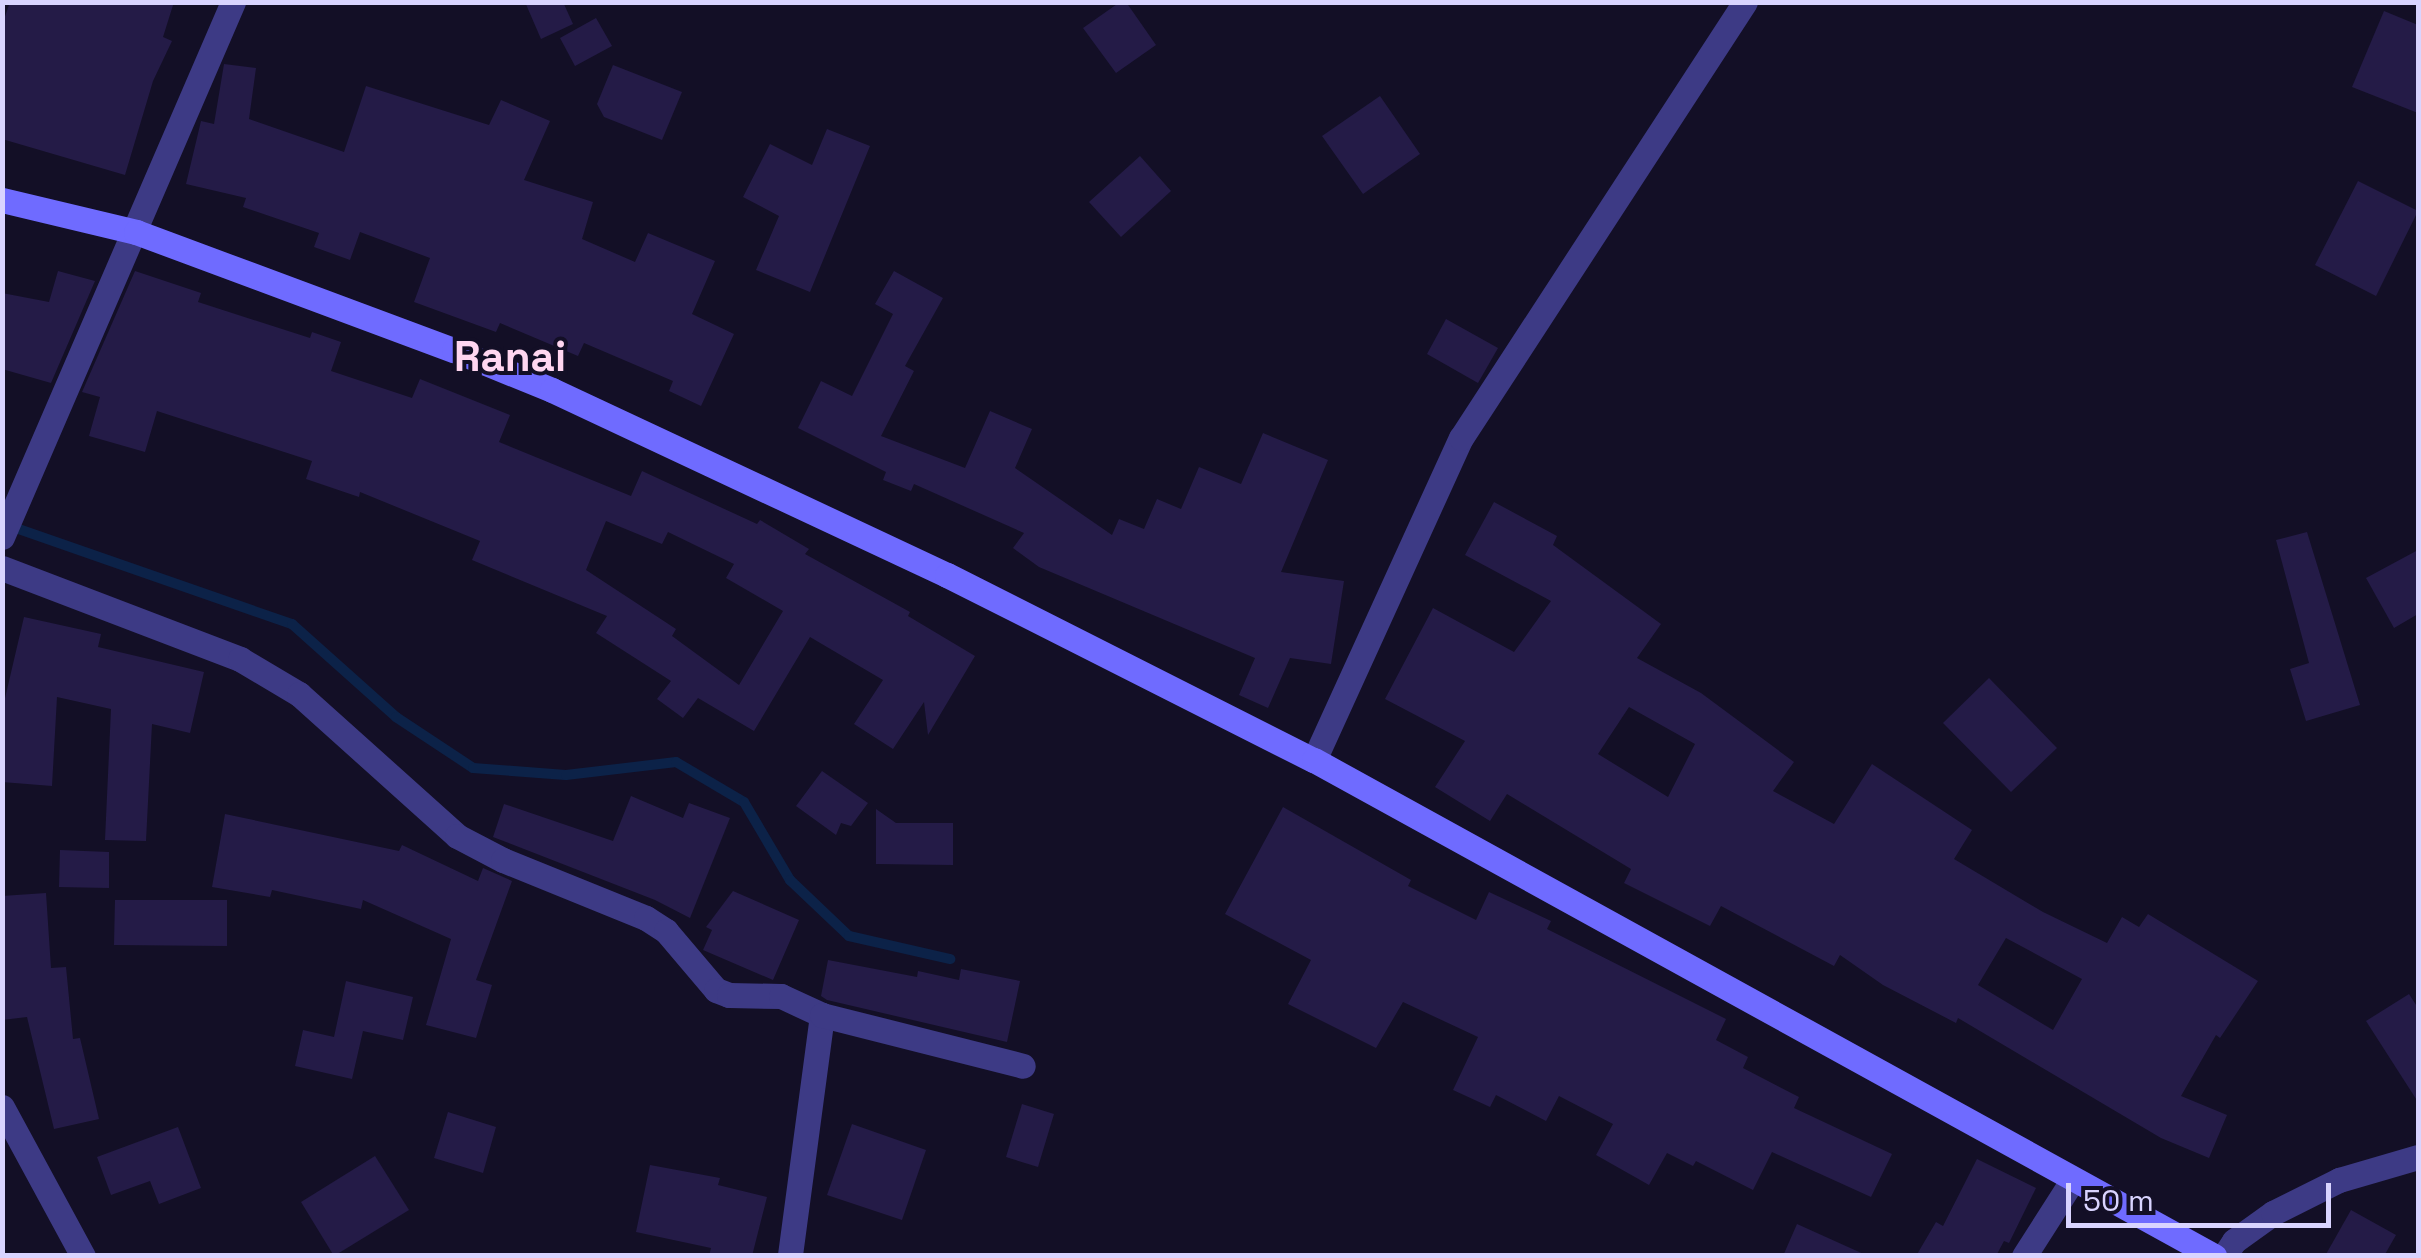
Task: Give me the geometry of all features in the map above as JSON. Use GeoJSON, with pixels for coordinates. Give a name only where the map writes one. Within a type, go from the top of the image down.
{"type":"FeatureCollection","features":[{"type":"Feature","properties":{"kind":"street"},"geometry":{"type":"LineString","coordinates":[[3,535],[233,2]]}},
{"type":"Feature","properties":{"kind":"street"},"geometry":{"type":"LineString","coordinates":[[1314,760],[1461,438],[1745,2]]}},
{"type":"Feature","properties":{"kind":"street"},"geometry":{"type":"LineString","coordinates":[[2,200],[136,232],[552,390],[947,575],[1314,760],[2214,1256]]}},
{"type":"Feature","properties":{"kind":"street"},"geometry":{"type":"LineString","coordinates":[[2,568],[240,659],[299,694],[457,836],[503,860],[646,918],[666,931],[716,990],[728,995],[781,996],[822,1015],[1023,1066]]}},
{"type":"Feature","properties":{"kind":"street"},"geometry":{"type":"LineString","coordinates":[[790,1256],[822,1015]]}},
{"type":"Feature","properties":{"kind":"street"},"geometry":{"type":"LineString","coordinates":[[2,1106],[74,1250]]}},
{"type":"Feature","properties":{"kind":"street"},"geometry":{"type":"LineString","coordinates":[[2224,1256],[2234,1241],[2273,1212],[2339,1180],[2418,1157]]}},
{"type":"Feature","properties":{"kind":"street"},"geometry":{"type":"LineString","coordinates":[[2024,1256],[2072,1181]]}},
{"type":"Feature","properties":{"kind":"building"},"geometry":{"type":"Polygon","coordinates":[[[10,2],[174,2],[163,37],[172,41],[153,81],[125,175],[2,139],[2,25],[10,2]]]}},
{"type":"Feature","properties":{"kind":"building"},"geometry":{"type":"Polygon","coordinates":[[[525,2],[563,2],[573,24],[541,39],[525,2]]]}},
{"type":"Feature","properties":{"kind":"building"},"geometry":{"type":"Polygon","coordinates":[[[1120,2],[1126,2],[1156,45],[1116,73],[1083,28],[1120,2]]]}},
{"type":"Feature","properties":{"kind":"building"},"geometry":{"type":"Polygon","coordinates":[[[2384,11],[2418,25],[2418,113],[2352,87],[2384,11]]]}},
{"type":"Feature","properties":{"kind":"building"},"geometry":{"type":"Polygon","coordinates":[[[596,18],[612,46],[575,66],[560,38],[596,18]]]}},
{"type":"Feature","properties":{"kind":"building"},"geometry":{"type":"Polygon","coordinates":[[[224,64],[256,68],[249,119],[344,152],[366,86],[489,125],[501,100],[550,121],[524,180],[593,202],[582,239],[635,262],[648,233],[715,261],[692,314],[734,334],[701,406],[669,391],[673,381],[584,343],[578,356],[500,323],[496,332],[414,302],[430,258],[360,232],[350,260],[314,247],[319,233],[243,207],[246,198],[186,184],[201,121],[214,124],[224,64]]]}},
{"type":"Feature","properties":{"kind":"building"},"geometry":{"type":"Polygon","coordinates":[[[613,65],[682,92],[662,140],[604,117],[597,104],[613,65]]]}},
{"type":"Feature","properties":{"kind":"building"},"geometry":{"type":"Polygon","coordinates":[[[1380,96],[1420,154],[1363,194],[1322,136],[1380,96]]]}},
{"type":"Feature","properties":{"kind":"building"},"geometry":{"type":"Polygon","coordinates":[[[827,129],[870,146],[810,292],[756,270],[779,216],[743,197],[770,144],[812,165],[827,129]]]}},
{"type":"Feature","properties":{"kind":"building"},"geometry":{"type":"Polygon","coordinates":[[[1140,156],[1171,191],[1121,237],[1089,202],[1140,156]]]}},
{"type":"Feature","properties":{"kind":"building"},"geometry":{"type":"Polygon","coordinates":[[[2358,181],[2418,211],[2376,296],[2315,265],[2358,181]]]}},
{"type":"Feature","properties":{"kind":"building"},"geometry":{"type":"Polygon","coordinates":[[[58,271],[95,281],[51,383],[2,369],[2,293],[49,302],[58,271]]]}},
{"type":"Feature","properties":{"kind":"building"},"geometry":{"type":"Polygon","coordinates":[[[135,271],[201,293],[198,302],[310,338],[312,332],[341,342],[331,371],[412,398],[420,379],[510,415],[499,442],[631,496],[642,471],[757,524],[760,520],[809,549],[805,554],[910,612],[908,616],[975,656],[928,735],[924,702],[893,749],[854,724],[883,680],[810,637],[754,731],[698,698],[683,718],[657,699],[671,681],[596,633],[607,616],[472,560],[480,541],[360,492],[359,497],[306,479],[312,461],[157,411],[145,452],[89,436],[100,397],[82,392],[135,271]],[[606,521],[586,570],[676,629],[672,636],[739,685],[783,611],[726,578],[734,564],[668,532],[662,544],[606,521]]]}},
{"type":"Feature","properties":{"kind":"building"},"geometry":{"type":"Polygon","coordinates":[[[894,271],[943,298],[905,366],[914,371],[881,436],[965,468],[990,411],[1032,429],[1015,468],[1112,535],[1119,519],[1144,529],[1157,499],[1181,509],[1199,467],[1241,484],[1263,433],[1328,460],[1281,572],[1344,581],[1331,664],[1290,658],[1268,708],[1239,695],[1255,658],[1039,567],[1013,548],[1024,533],[914,484],[911,491],[883,480],[886,472],[798,428],[821,381],[852,396],[893,314],[875,304],[894,271]]]}},
{"type":"Feature","properties":{"kind":"building"},"geometry":{"type":"Polygon","coordinates":[[[1446,319],[1498,348],[1478,383],[1427,354],[1446,319]]]}},
{"type":"Feature","properties":{"kind":"building"},"geometry":{"type":"Polygon","coordinates":[[[1494,502],[1557,536],[1553,545],[1661,624],[1637,658],[1701,693],[1794,762],[1773,791],[1834,824],[1872,764],[1972,830],[1954,859],[2043,912],[2107,943],[2122,917],[2139,927],[2148,914],[2258,981],[2220,1038],[2216,1035],[2181,1096],[2227,1115],[2209,1158],[2161,1138],[1958,1018],[1956,1023],[1883,985],[1840,955],[1834,966],[1721,906],[1710,926],[1624,883],[1631,869],[1507,794],[1490,821],[1435,787],[1465,741],[1385,699],[1433,608],[1514,652],[1551,601],[1465,555],[1494,502]],[[1629,707],[1598,754],[1668,797],[1695,744],[1629,707]],[[2006,938],[1978,985],[2053,1030],[2082,979],[2006,938]]]}},
{"type":"Feature","properties":{"kind":"building"},"geometry":{"type":"Polygon","coordinates":[[[2307,532],[2360,705],[2306,721],[2290,669],[2309,663],[2276,540],[2307,532]]]}},
{"type":"Feature","properties":{"kind":"building"},"geometry":{"type":"Polygon","coordinates":[[[2418,550],[2418,614],[2394,628],[2366,578],[2418,550]]]}},
{"type":"Feature","properties":{"kind":"building"},"geometry":{"type":"Polygon","coordinates":[[[24,617],[101,634],[98,647],[204,672],[190,733],[152,724],[146,841],[105,840],[111,709],[57,697],[52,786],[2,782],[2,711],[24,617]]]}},
{"type":"Feature","properties":{"kind":"building"},"geometry":{"type":"Polygon","coordinates":[[[1989,678],[2057,748],[2011,792],[1943,723],[1989,678]]]}},
{"type":"Feature","properties":{"kind":"building"},"geometry":{"type":"Polygon","coordinates":[[[822,771],[868,803],[851,826],[841,823],[836,835],[796,806],[822,771]]]}},
{"type":"Feature","properties":{"kind":"building"},"geometry":{"type":"Polygon","coordinates":[[[631,796],[683,818],[689,803],[730,818],[690,918],[655,900],[493,837],[504,804],[613,841],[631,796]]]}},
{"type":"Feature","properties":{"kind":"building"},"geometry":{"type":"Polygon","coordinates":[[[1283,807],[1411,880],[1408,886],[1476,920],[1489,892],[1551,921],[1547,929],[1726,1019],[1716,1040],[1748,1057],[1743,1068],[1799,1097],[1794,1108],[1892,1154],[1871,1197],[1772,1152],[1753,1190],[1696,1161],[1693,1166],[1667,1153],[1649,1185],[1596,1155],[1613,1124],[1559,1096],[1546,1121],[1496,1095],[1490,1107],[1453,1090],[1478,1037],[1403,1002],[1376,1048],[1288,1004],[1311,960],[1225,914],[1283,807]]]}},
{"type":"Feature","properties":{"kind":"building"},"geometry":{"type":"Polygon","coordinates":[[[876,809],[896,823],[953,823],[953,865],[876,864],[876,809]]]}},
{"type":"Feature","properties":{"kind":"building"},"geometry":{"type":"Polygon","coordinates":[[[225,814],[399,851],[402,845],[478,881],[483,868],[512,881],[476,980],[492,985],[476,1038],[426,1025],[451,939],[363,900],[361,909],[272,890],[270,897],[212,887],[225,814]]]}},
{"type":"Feature","properties":{"kind":"building"},"geometry":{"type":"Polygon","coordinates":[[[60,850],[109,852],[109,888],[59,887],[60,850]]]}},
{"type":"Feature","properties":{"kind":"building"},"geometry":{"type":"Polygon","coordinates":[[[733,891],[799,920],[773,980],[703,950],[712,930],[706,927],[733,891]]]}},
{"type":"Feature","properties":{"kind":"building"},"geometry":{"type":"Polygon","coordinates":[[[46,893],[51,968],[66,967],[73,1039],[80,1038],[99,1119],[54,1129],[27,1017],[2,1020],[2,896],[46,893]]]}},
{"type":"Feature","properties":{"kind":"building"},"geometry":{"type":"Polygon","coordinates":[[[115,900],[227,900],[227,946],[114,945],[115,900]]]}},
{"type":"Feature","properties":{"kind":"building"},"geometry":{"type":"Polygon","coordinates":[[[828,960],[917,977],[918,971],[959,980],[961,969],[1020,981],[1007,1042],[827,1000],[821,996],[828,960]]]}},
{"type":"Feature","properties":{"kind":"building"},"geometry":{"type":"Polygon","coordinates":[[[346,981],[413,997],[403,1040],[363,1031],[352,1079],[295,1066],[303,1030],[334,1037],[346,981]]]}},
{"type":"Feature","properties":{"kind":"building"},"geometry":{"type":"Polygon","coordinates":[[[2409,994],[2418,1008],[2418,1102],[2366,1021],[2409,994]]]}},
{"type":"Feature","properties":{"kind":"building"},"geometry":{"type":"Polygon","coordinates":[[[1022,1104],[1054,1114],[1038,1167],[1006,1157],[1022,1104]]]}},
{"type":"Feature","properties":{"kind":"building"},"geometry":{"type":"Polygon","coordinates":[[[448,1112],[496,1127],[483,1173],[434,1158],[448,1112]]]}},
{"type":"Feature","properties":{"kind":"building"},"geometry":{"type":"Polygon","coordinates":[[[852,1124],[926,1150],[902,1220],[827,1195],[852,1124]]]}},
{"type":"Feature","properties":{"kind":"building"},"geometry":{"type":"Polygon","coordinates":[[[178,1127],[201,1188],[159,1204],[150,1181],[111,1195],[97,1157],[178,1127]]]}},
{"type":"Feature","properties":{"kind":"building"},"geometry":{"type":"Polygon","coordinates":[[[375,1156],[409,1210],[334,1256],[301,1202],[375,1156]]]}},
{"type":"Feature","properties":{"kind":"building"},"geometry":{"type":"Polygon","coordinates":[[[1977,1159],[2036,1188],[2009,1243],[2004,1241],[1996,1256],[1916,1256],[1936,1222],[1943,1226],[1977,1159]]]}},
{"type":"Feature","properties":{"kind":"building"},"geometry":{"type":"Polygon","coordinates":[[[650,1165],[720,1178],[718,1185],[767,1197],[752,1256],[709,1256],[711,1248],[636,1232],[650,1165]]]}},
{"type":"Feature","properties":{"kind":"building"},"geometry":{"type":"Polygon","coordinates":[[[2351,1210],[2396,1235],[2384,1256],[2325,1256],[2351,1210]]]}},
{"type":"Feature","properties":{"kind":"building"},"geometry":{"type":"Polygon","coordinates":[[[1797,1224],[1868,1256],[1783,1256],[1797,1224]]]}},
{"type":"Feature","properties":{"kind":"waterway"},"geometry":{"type":"LineString","coordinates":[[10,526],[292,624],[396,717],[473,768],[566,775],[676,762],[744,802],[790,880],[849,936],[950,959]]}},
{"type":"Feature","properties":{"kind":"district","name":"Ranai"},"geometry":{"type":"Point","coordinates":[510,357]}}]}
